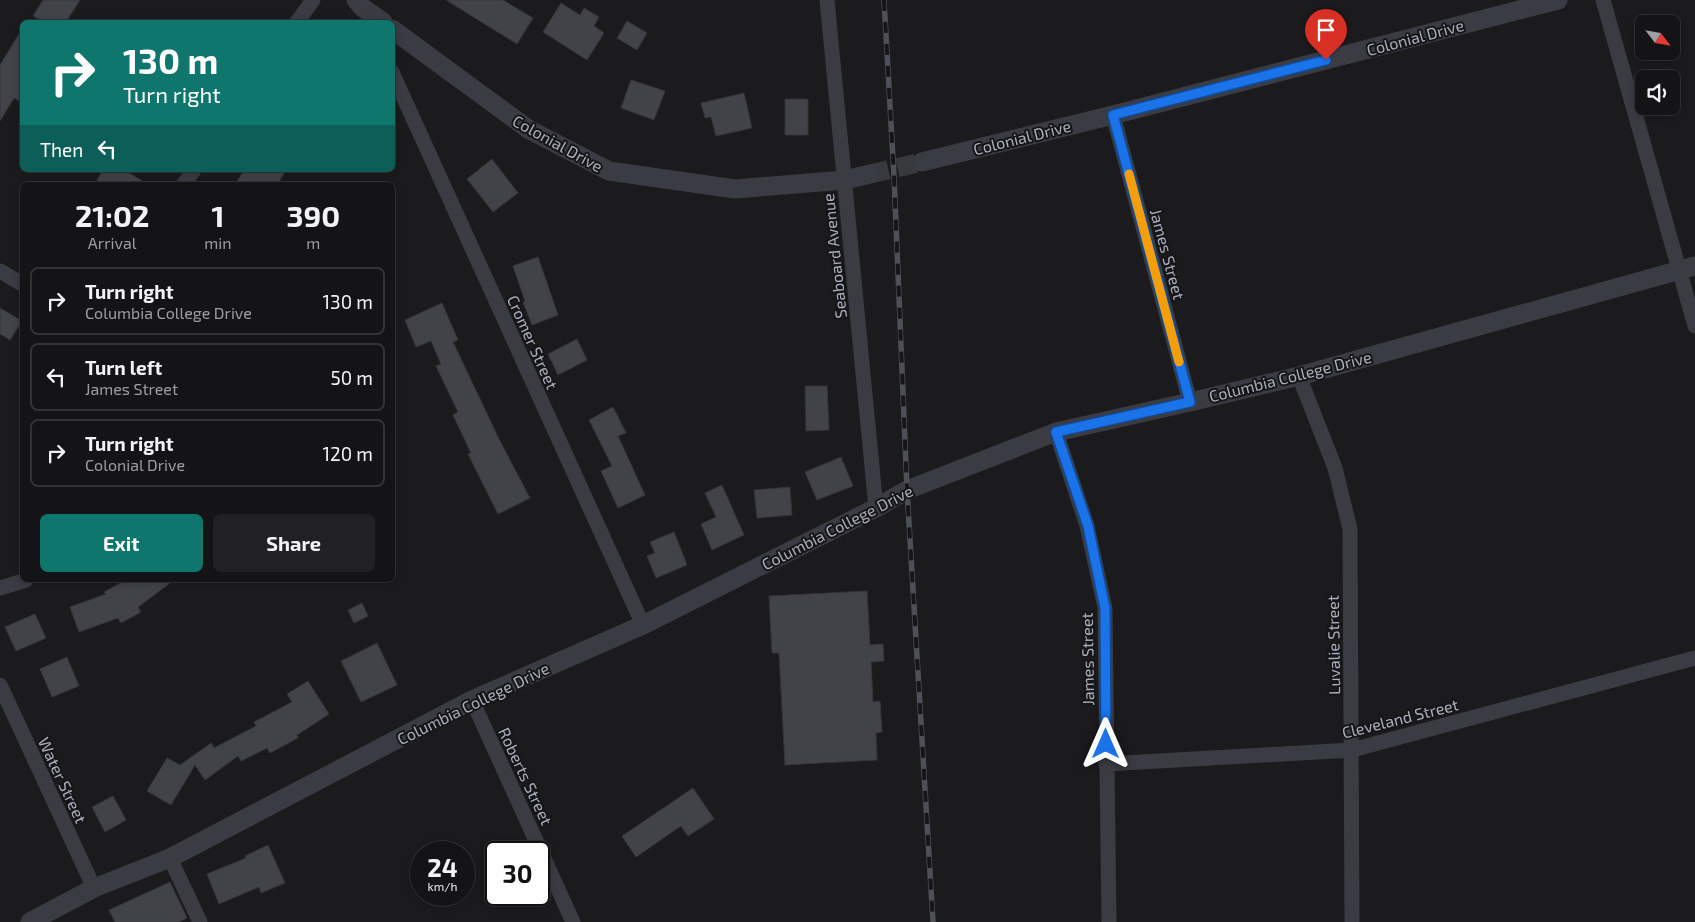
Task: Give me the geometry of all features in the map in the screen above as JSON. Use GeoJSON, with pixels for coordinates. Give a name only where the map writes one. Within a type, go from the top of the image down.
{"type":"FeatureCollection","features":[{"type":"Feature","properties":{"kind":"street"},"geometry":{"type":"LineString","coordinates":[[298,20],[313,0]]}},
{"type":"Feature","properties":{"kind":"street","name":"Seaboard Avenue"},"geometry":{"type":"LineString","coordinates":[[827,0],[876,508]]}},
{"type":"Feature","properties":{"kind":"street","name":"Colonial Drive"},"geometry":{"type":"LineString","coordinates":[[922,162],[1113,115],[1558,0]]}},
{"type":"Feature","properties":{"kind":"street"},"geometry":{"type":"LineString","coordinates":[[1602,0],[1687,268],[1695,326]]}},
{"type":"Feature","properties":{"kind":"street"},"geometry":{"type":"LineString","coordinates":[[363,10],[380,20]]}},
{"type":"Feature","properties":{"kind":"street","name":"Colonial Drive"},"geometry":{"type":"LineString","coordinates":[[395,31],[528,129],[608,171],[735,189],[844,180],[870,174]]}},
{"type":"Feature","properties":{"kind":"street","name":"Cromer Street"},"geometry":{"type":"LineString","coordinates":[[395,79],[642,625]]}},
{"type":"Feature","properties":{"kind":"street","name":"James Street"},"geometry":{"type":"LineString","coordinates":[[1113,115],[1190,402]]}},
{"type":"Feature","properties":{"kind":"street","name":"Columbia College Drive"},"geometry":{"type":"LineString","coordinates":[[30,922],[94,888],[170,858],[472,700],[642,625],[876,508],[907,490],[1056,432],[1299,376],[1687,268]]}},
{"type":"Feature","properties":{"kind":"street"},"geometry":{"type":"LineString","coordinates":[[0,271],[20,283]]}},
{"type":"Feature","properties":{"kind":"street","name":"Luvalie Street"},"geometry":{"type":"LineString","coordinates":[[1299,376],[1335,468],[1350,529],[1352,922]]}},
{"type":"Feature","properties":{"kind":"street","name":"James Street"},"geometry":{"type":"LineString","coordinates":[[1056,432],[1088,526],[1105,608],[1109,922]]}},
{"type":"Feature","properties":{"kind":"street"},"geometry":{"type":"LineString","coordinates":[[0,588],[20,582]]}},
{"type":"Feature","properties":{"kind":"street","name":"Cleveland Street"},"geometry":{"type":"LineString","coordinates":[[1106,764],[1352,750],[1695,658]]}},
{"type":"Feature","properties":{"kind":"street","name":"Water Street"},"geometry":{"type":"LineString","coordinates":[[0,686],[94,888]]}},
{"type":"Feature","properties":{"kind":"street","name":"Roberts Street"},"geometry":{"type":"LineString","coordinates":[[472,700],[573,922]]}},
{"type":"Feature","properties":{"kind":"street"},"geometry":{"type":"LineString","coordinates":[[170,858],[200,922]]}},
{"type":"Feature","properties":{"kind":"building"},"geometry":{"type":"Polygon","coordinates":[[[43,0],[80,0],[67,20],[40,20],[33,16],[43,0]]]}},
{"type":"Feature","properties":{"kind":"building"},"geometry":{"type":"Polygon","coordinates":[[[446,0],[503,0],[533,18],[517,44],[446,0]]]}},
{"type":"Feature","properties":{"kind":"building"},"geometry":{"type":"Polygon","coordinates":[[[561,3],[580,15],[584,8],[599,17],[594,26],[604,33],[587,60],[543,32],[561,3]]]}},
{"type":"Feature","properties":{"kind":"building"},"geometry":{"type":"Polygon","coordinates":[[[627,21],[647,33],[637,50],[617,38],[627,21]]]}},
{"type":"Feature","properties":{"kind":"building"},"geometry":{"type":"Polygon","coordinates":[[[20,32],[20,102],[14,98],[0,121],[0,65],[20,32]]]}},
{"type":"Feature","properties":{"kind":"building"},"geometry":{"type":"Polygon","coordinates":[[[631,80],[665,91],[654,120],[621,108],[631,80]]]}},
{"type":"Feature","properties":{"kind":"building"},"geometry":{"type":"Polygon","coordinates":[[[744,93],[752,128],[716,136],[711,117],[705,118],[701,103],[744,93]]]}},
{"type":"Feature","properties":{"kind":"building"},"geometry":{"type":"Polygon","coordinates":[[[785,99],[808,99],[808,135],[785,135],[785,99]]]}},
{"type":"Feature","properties":{"kind":"building"},"geometry":{"type":"Polygon","coordinates":[[[492,159],[518,193],[493,212],[467,179],[492,159]]]}},
{"type":"Feature","properties":{"kind":"building"},"geometry":{"type":"Polygon","coordinates":[[[102,172],[127,172],[144,182],[100,182],[97,180],[102,172]]]}},
{"type":"Feature","properties":{"kind":"building"},"geometry":{"type":"Polygon","coordinates":[[[243,172],[285,172],[279,182],[237,182],[243,172]]]}},
{"type":"Feature","properties":{"kind":"building"},"geometry":{"type":"Polygon","coordinates":[[[538,257],[558,315],[532,325],[523,302],[525,301],[513,266],[538,257]]]}},
{"type":"Feature","properties":{"kind":"building"},"geometry":{"type":"Polygon","coordinates":[[[442,303],[458,340],[453,342],[499,439],[530,498],[498,514],[468,454],[471,453],[453,415],[458,412],[436,366],[441,364],[431,341],[416,347],[405,320],[442,303]]]}},
{"type":"Feature","properties":{"kind":"building"},"geometry":{"type":"Polygon","coordinates":[[[0,308],[20,320],[20,324],[10,340],[0,334],[0,308]]]}},
{"type":"Feature","properties":{"kind":"building"},"geometry":{"type":"Polygon","coordinates":[[[577,339],[587,360],[558,375],[548,354],[577,339]]]}},
{"type":"Feature","properties":{"kind":"building"},"geometry":{"type":"Polygon","coordinates":[[[805,386],[827,386],[829,430],[806,431],[805,386]]]}},
{"type":"Feature","properties":{"kind":"building"},"geometry":{"type":"Polygon","coordinates":[[[613,407],[626,433],[618,436],[645,495],[618,508],[601,471],[612,466],[589,420],[613,407]]]}},
{"type":"Feature","properties":{"kind":"building"},"geometry":{"type":"Polygon","coordinates":[[[841,457],[853,486],[817,500],[805,472],[841,457]]]}},
{"type":"Feature","properties":{"kind":"building"},"geometry":{"type":"Polygon","coordinates":[[[722,485],[744,535],[712,550],[701,524],[716,517],[705,493],[722,485]]]}},
{"type":"Feature","properties":{"kind":"building"},"geometry":{"type":"Polygon","coordinates":[[[790,487],[792,515],[757,518],[754,490],[790,487]]]}},
{"type":"Feature","properties":{"kind":"building"},"geometry":{"type":"Polygon","coordinates":[[[674,532],[687,565],[656,578],[647,556],[655,553],[650,542],[674,532]]]}},
{"type":"Feature","properties":{"kind":"building"},"geometry":{"type":"Polygon","coordinates":[[[122,582],[171,582],[138,607],[141,612],[121,623],[118,618],[79,632],[70,607],[106,594],[104,592],[122,582]]]}},
{"type":"Feature","properties":{"kind":"building"},"geometry":{"type":"Polygon","coordinates":[[[867,591],[870,645],[883,644],[884,661],[871,662],[873,702],[880,701],[882,732],[876,733],[877,760],[785,765],[779,653],[772,653],[769,596],[867,591]]]}},
{"type":"Feature","properties":{"kind":"building"},"geometry":{"type":"Polygon","coordinates":[[[362,603],[368,616],[354,623],[348,610],[362,603]]]}},
{"type":"Feature","properties":{"kind":"building"},"geometry":{"type":"Polygon","coordinates":[[[35,614],[46,638],[16,651],[5,627],[35,614]]]}},
{"type":"Feature","properties":{"kind":"building"},"geometry":{"type":"Polygon","coordinates":[[[377,643],[397,685],[361,702],[341,661],[377,643]]]}},
{"type":"Feature","properties":{"kind":"building"},"geometry":{"type":"Polygon","coordinates":[[[67,657],[79,686],[52,697],[40,669],[67,657]]]}},
{"type":"Feature","properties":{"kind":"building"},"geometry":{"type":"Polygon","coordinates":[[[308,681],[329,714],[297,735],[298,738],[270,753],[267,748],[241,761],[238,756],[205,780],[195,765],[171,805],[147,791],[167,758],[180,765],[211,743],[214,748],[256,726],[254,722],[292,702],[287,694],[308,681]]]}},
{"type":"Feature","properties":{"kind":"building"},"geometry":{"type":"Polygon","coordinates":[[[693,788],[714,819],[688,836],[681,826],[636,857],[622,836],[693,788]]]}},
{"type":"Feature","properties":{"kind":"building"},"geometry":{"type":"Polygon","coordinates":[[[113,796],[126,820],[105,832],[92,807],[113,796]]]}},
{"type":"Feature","properties":{"kind":"building"},"geometry":{"type":"Polygon","coordinates":[[[268,845],[285,883],[261,893],[259,887],[219,904],[207,874],[246,858],[245,856],[268,845]]]}},
{"type":"Feature","properties":{"kind":"building"},"geometry":{"type":"Polygon","coordinates":[[[170,882],[187,918],[179,922],[115,922],[109,910],[170,882]]]}},
{"type":"Feature","properties":{"kind":"tunnel"},"geometry":{"type":"LineString","coordinates":[[870,174],[922,162]]}},
{"type":"Feature","properties":{"kind":"railway"},"geometry":{"type":"LineString","coordinates":[[884,0],[894,176],[907,490],[933,922]]}},
{"type":"Feature","properties":{"kind":"slow traffic"},"geometry":{"type":"LineString","coordinates":[[1129,174],[1179,362]]}},
{"type":"Feature","properties":{"kind":"route"},"geometry":{"type":"LineString","coordinates":[[1106,744],[1105,608],[1088,526],[1056,432],[1190,402],[1113,115],[1326,60]]}}]}
